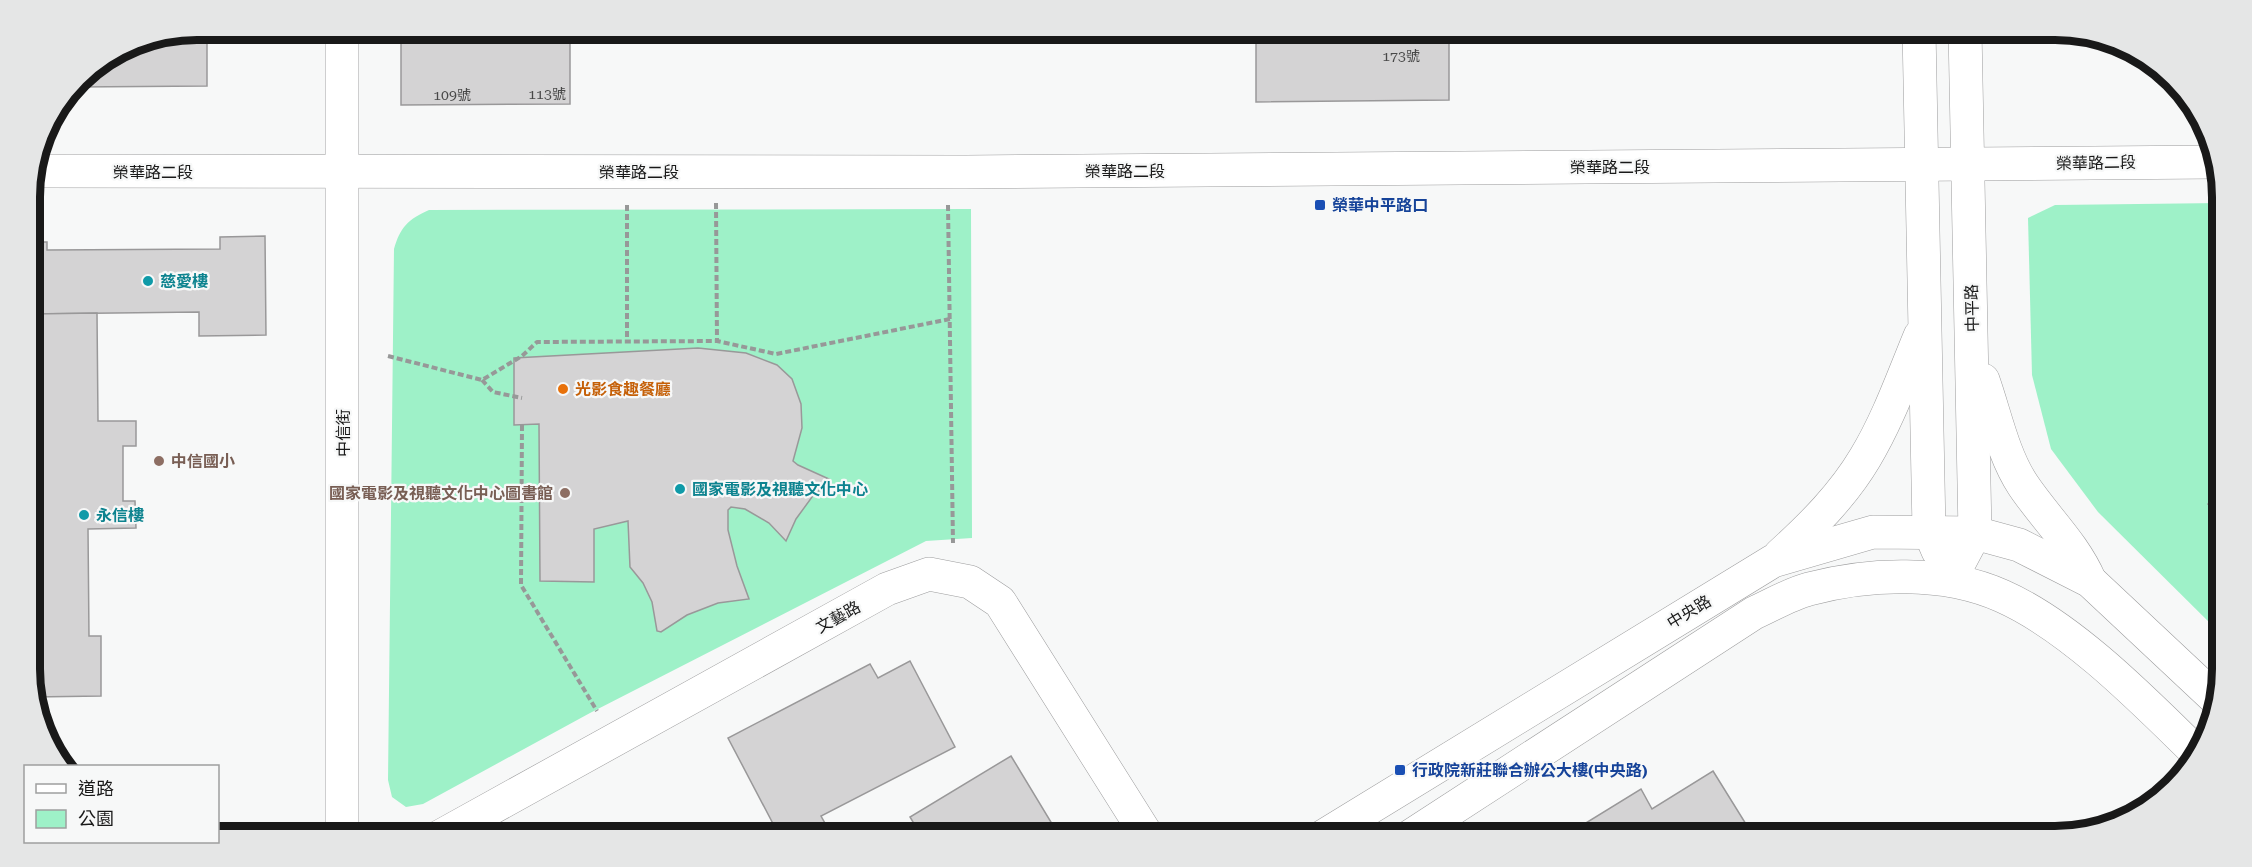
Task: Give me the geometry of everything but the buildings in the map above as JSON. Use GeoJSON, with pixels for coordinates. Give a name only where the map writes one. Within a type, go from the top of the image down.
{"type":"FeatureCollection","features":[{"type":"Feature","properties":{"kind":"street"},"geometry":{"type":"LineString","coordinates":[[1919,40],[1929,530],[1950,580]]}},
{"type":"Feature","properties":{"kind":"street","name":"中平路"},"geometry":{"type":"LineString","coordinates":[[1950,580],[1975,532],[1965,40]]}},
{"type":"Feature","properties":{"kind":"street","name":"中信街"},"geometry":{"type":"LineString","coordinates":[[342,41],[344,172],[342,826]]}},
{"type":"Feature","properties":{"kind":"street","name":"榮華路二段"},"geometry":{"type":"LineString","coordinates":[[43,171],[966,172],[2207,162]]}},
{"type":"Feature","properties":{"kind":"street"},"geometry":{"type":"LineString","coordinates":[[1773,561],[1819,520],[1865,459],[1893,403],[1925,323]]}},
{"type":"Feature","properties":{"kind":"street"},"geometry":{"type":"LineString","coordinates":[[1973,350],[2006,447],[2022,483],[2079,556],[2090,580],[2209,693]]}},
{"type":"Feature","properties":{"kind":"street","name":"中央路"},"geometry":{"type":"LineString","coordinates":[[1340,826],[1773,561],[1873,532],[1929,530],[1975,532],[2019,544],[2090,580]]}},
{"type":"Feature","properties":{"kind":"street","name":"文藝路"},"geometry":{"type":"LineString","coordinates":[[459,826],[887,589],[929,574],[970,582],[1000,602],[1141,826]]}},
{"type":"Feature","properties":{"kind":"street"},"geometry":{"type":"LineString","coordinates":[[1426,826],[1754,613],[1807,589],[1872,577],[1950,580],[2002,596],[2055,628],[2130,686],[2191,747]]}},
{"type":"Feature","properties":{"kind":"path"},"geometry":{"type":"LineString","coordinates":[[948,197],[953,543]]}},
{"type":"Feature","properties":{"kind":"path"},"geometry":{"type":"LineString","coordinates":[[716,198],[717,340]]}},
{"type":"Feature","properties":{"kind":"path"},"geometry":{"type":"LineString","coordinates":[[627,199],[627,339]]}},
{"type":"Feature","properties":{"kind":"path"},"geometry":{"type":"LineString","coordinates":[[482,380],[522,356],[537,342],[627,339],[717,340],[776,354],[950,319]]}},
{"type":"Feature","properties":{"kind":"path"},"geometry":{"type":"LineString","coordinates":[[388,356],[482,380],[493,392],[522,398]]}},
{"type":"Feature","properties":{"kind":"path"},"geometry":{"type":"LineString","coordinates":[[522,424],[521,585],[602,720]]}},
{"type":"Feature","properties":{"kind":"green space"},"geometry":{"type":"Polygon","coordinates":[[[2212,203],[2212,625],[2098,512],[2051,449],[2032,375],[2028,218],[2055,205],[2212,203]]]}},
{"type":"Feature","properties":{"kind":"green space"},"geometry":{"type":"Polygon","coordinates":[[[971,209],[972,538],[926,541],[590,713],[423,804],[406,807],[392,797],[388,780],[394,249],[406,225],[429,210],[971,209]]]}},
{"type":"Feature","properties":{"kind":"place","name":"榮華中平路口"},"geometry":{"type":"Point","coordinates":[1320,205]}},
{"type":"Feature","properties":{"kind":"place","name":"慈愛樓"},"geometry":{"type":"Point","coordinates":[148,281]}},
{"type":"Feature","properties":{"kind":"place","name":"光影食趣餐廳"},"geometry":{"type":"Point","coordinates":[563,389]}},
{"type":"Feature","properties":{"kind":"place","name":"中信國小"},"geometry":{"type":"Point","coordinates":[159,461]}},
{"type":"Feature","properties":{"kind":"place","name":"國家電影及視聽文化中心"},"geometry":{"type":"Point","coordinates":[680,489]}},
{"type":"Feature","properties":{"kind":"place","name":"國家電影及視聽文化中心圖書館"},"geometry":{"type":"Point","coordinates":[565,493]}},
{"type":"Feature","properties":{"kind":"place","name":"永信樓"},"geometry":{"type":"Point","coordinates":[84,515]}},
{"type":"Feature","properties":{"kind":"place","name":"行政院新莊聯合辦公大樓(中央路)"},"geometry":{"type":"Point","coordinates":[1400,770]}}]}
